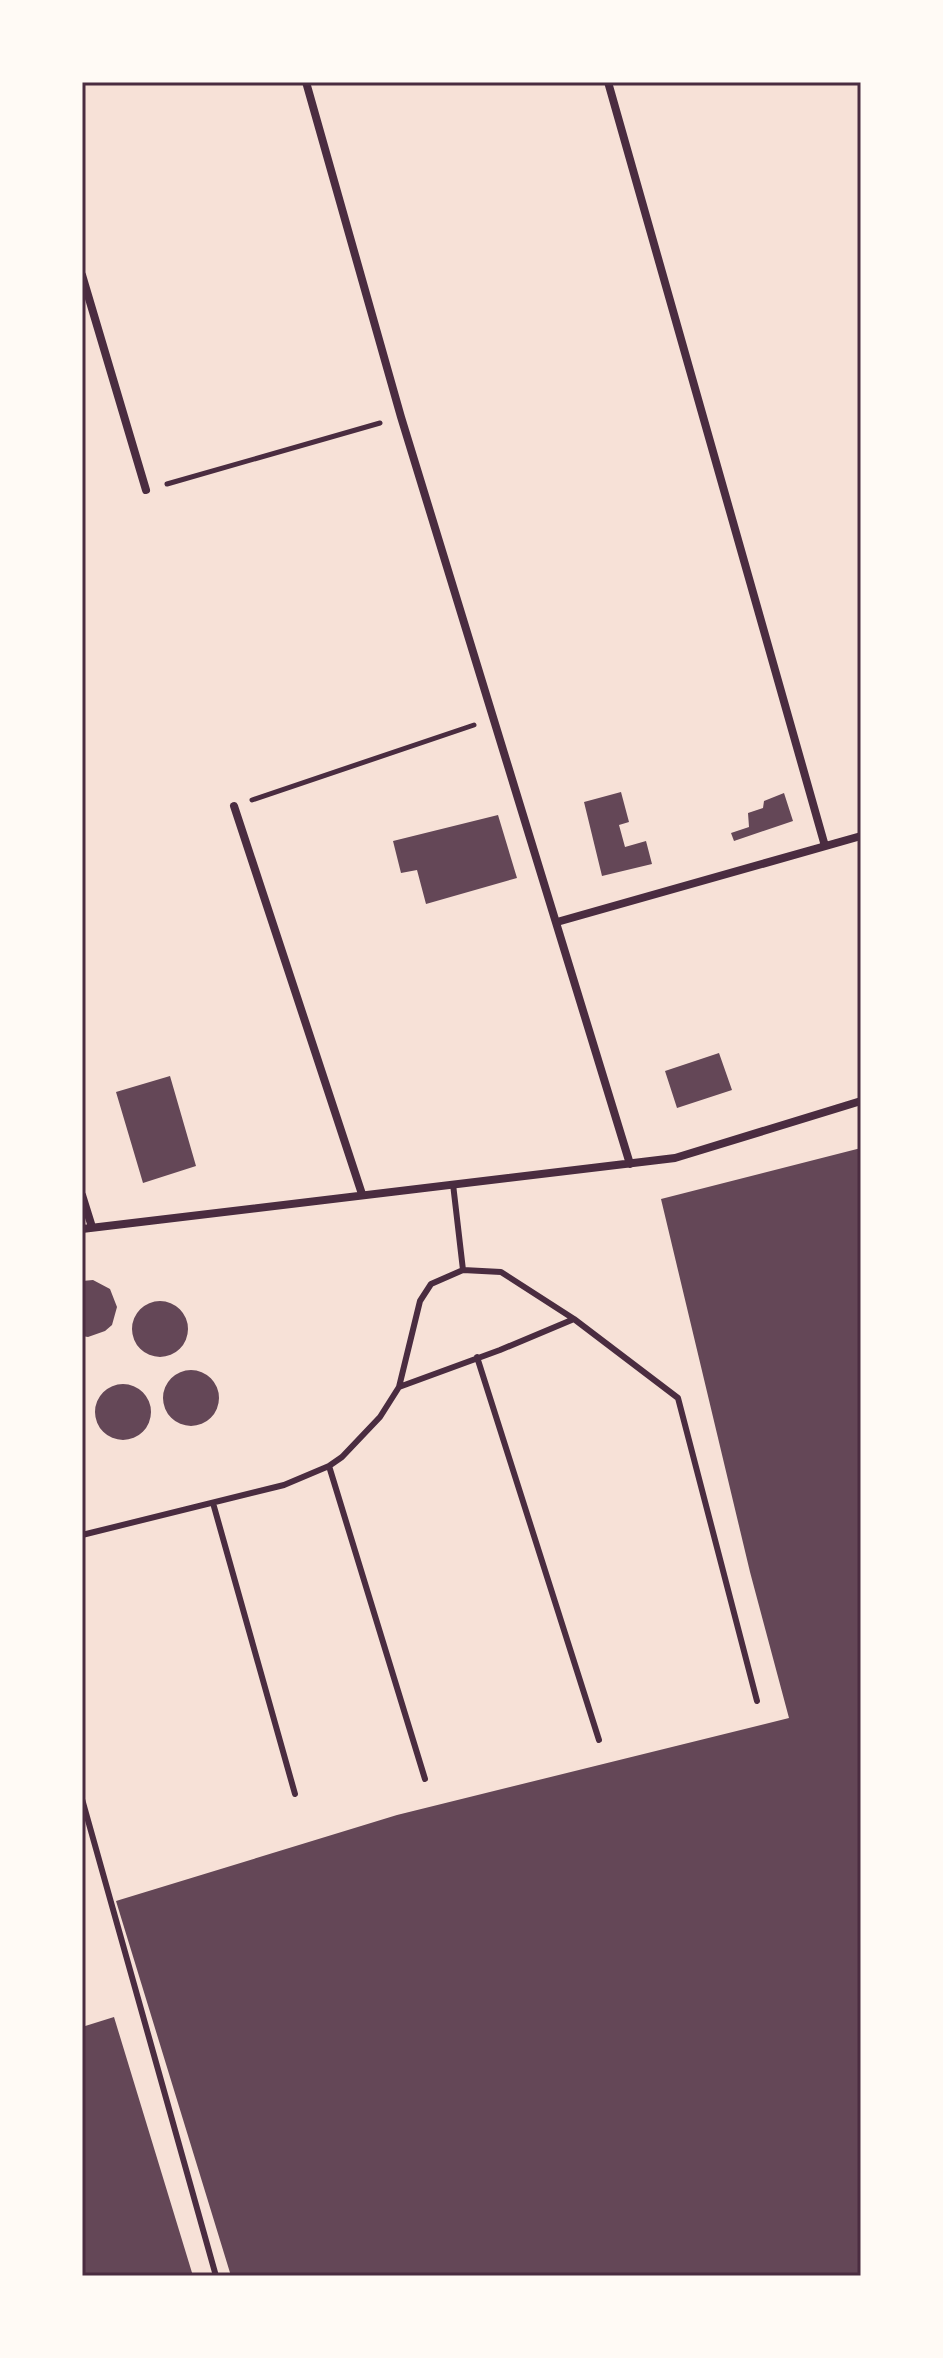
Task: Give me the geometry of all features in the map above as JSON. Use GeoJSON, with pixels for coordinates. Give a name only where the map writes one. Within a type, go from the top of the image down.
{"type":"FeatureCollection","features":[{"type":"Feature","properties":{"kind":"street"},"geometry":{"type":"LineString","coordinates":[[306,82],[401,417],[630,1164]]}},
{"type":"Feature","properties":{"kind":"street"},"geometry":{"type":"LineString","coordinates":[[608,82],[825,846]]}},
{"type":"Feature","properties":{"kind":"street"},"geometry":{"type":"LineString","coordinates":[[82,275],[146,490]]}},
{"type":"Feature","properties":{"kind":"street"},"geometry":{"type":"LineString","coordinates":[[234,806],[362,1194]]}},
{"type":"Feature","properties":{"kind":"street"},"geometry":{"type":"LineString","coordinates":[[557,922],[861,836]]}},
{"type":"Feature","properties":{"kind":"street"},"geometry":{"type":"LineString","coordinates":[[82,1195],[87,1228],[630,1164],[675,1158],[861,1101]]}},
{"type":"Feature","properties":{"kind":"lane"},"geometry":{"type":"LineString","coordinates":[[453,1184],[463,1270]]}},
{"type":"Feature","properties":{"kind":"lane"},"geometry":{"type":"LineString","coordinates":[[82,1535],[284,1485],[329,1466],[342,1457],[380,1417],[399,1387],[420,1301],[431,1284],[463,1270],[501,1272],[574,1319],[678,1398],[757,1701]]}},
{"type":"Feature","properties":{"kind":"lane"},"geometry":{"type":"LineString","coordinates":[[399,1387],[574,1319]]}},
{"type":"Feature","properties":{"kind":"lane"},"geometry":{"type":"LineString","coordinates":[[477,1357],[599,1740]]}},
{"type":"Feature","properties":{"kind":"lane"},"geometry":{"type":"LineString","coordinates":[[329,1466],[425,1779]]}},
{"type":"Feature","properties":{"kind":"lane"},"geometry":{"type":"LineString","coordinates":[[213,1503],[295,1794]]}},
{"type":"Feature","properties":{"kind":"lane"},"geometry":{"type":"LineString","coordinates":[[82,1799],[216,2276]]}},
{"type":"Feature","properties":{"kind":"path"},"geometry":{"type":"LineString","coordinates":[[146,490],[401,417]]}},
{"type":"Feature","properties":{"kind":"path"},"geometry":{"type":"LineString","coordinates":[[234,806],[494,719]]}},
{"type":"Feature","properties":{"kind":"building"},"geometry":{"type":"Polygon","coordinates":[[[621,792],[629,822],[619,825],[625,847],[646,841],[652,864],[602,876],[584,802],[621,792]]]}},
{"type":"Feature","properties":{"kind":"building"},"geometry":{"type":"Polygon","coordinates":[[[784,793],[793,821],[734,841],[731,833],[749,827],[748,813],[763,808],[764,801],[784,793]]]}},
{"type":"Feature","properties":{"kind":"building"},"geometry":{"type":"Polygon","coordinates":[[[498,815],[517,878],[426,904],[417,870],[401,873],[393,841],[498,815]]]}},
{"type":"Feature","properties":{"kind":"building"},"geometry":{"type":"Polygon","coordinates":[[[719,1053],[732,1090],[677,1108],[665,1071],[719,1053]]]}},
{"type":"Feature","properties":{"kind":"building"},"geometry":{"type":"Polygon","coordinates":[[[170,1076],[196,1166],[143,1183],[116,1092],[170,1076]]]}},
{"type":"Feature","properties":{"kind":"building"},"geometry":{"type":"Polygon","coordinates":[[[861,1148],[861,2276],[231,2276],[116,1901],[397,1815],[789,1718],[750,1572],[661,1199],[861,1148]]]}},
{"type":"Feature","properties":{"kind":"building"},"geometry":{"type":"Polygon","coordinates":[[[93,1280],[110,1289],[117,1307],[112,1325],[88,1337],[82,1336],[82,1281],[93,1280]]]}},
{"type":"Feature","properties":{"kind":"building"},"geometry":{"type":"Polygon","coordinates":[[[160,1301],[180,1309],[188,1329],[180,1349],[160,1357],[140,1349],[132,1329],[140,1309],[160,1301]]]}},
{"type":"Feature","properties":{"kind":"building"},"geometry":{"type":"Polygon","coordinates":[[[191,1370],[211,1378],[219,1398],[211,1418],[191,1426],[171,1418],[163,1398],[171,1378],[191,1370]]]}},
{"type":"Feature","properties":{"kind":"building"},"geometry":{"type":"Polygon","coordinates":[[[123,1384],[143,1392],[151,1412],[143,1432],[123,1440],[103,1432],[95,1412],[103,1392],[123,1384]]]}},
{"type":"Feature","properties":{"kind":"building"},"geometry":{"type":"Polygon","coordinates":[[[114,2017],[193,2276],[82,2276],[82,2027],[114,2017]]]}}]}
